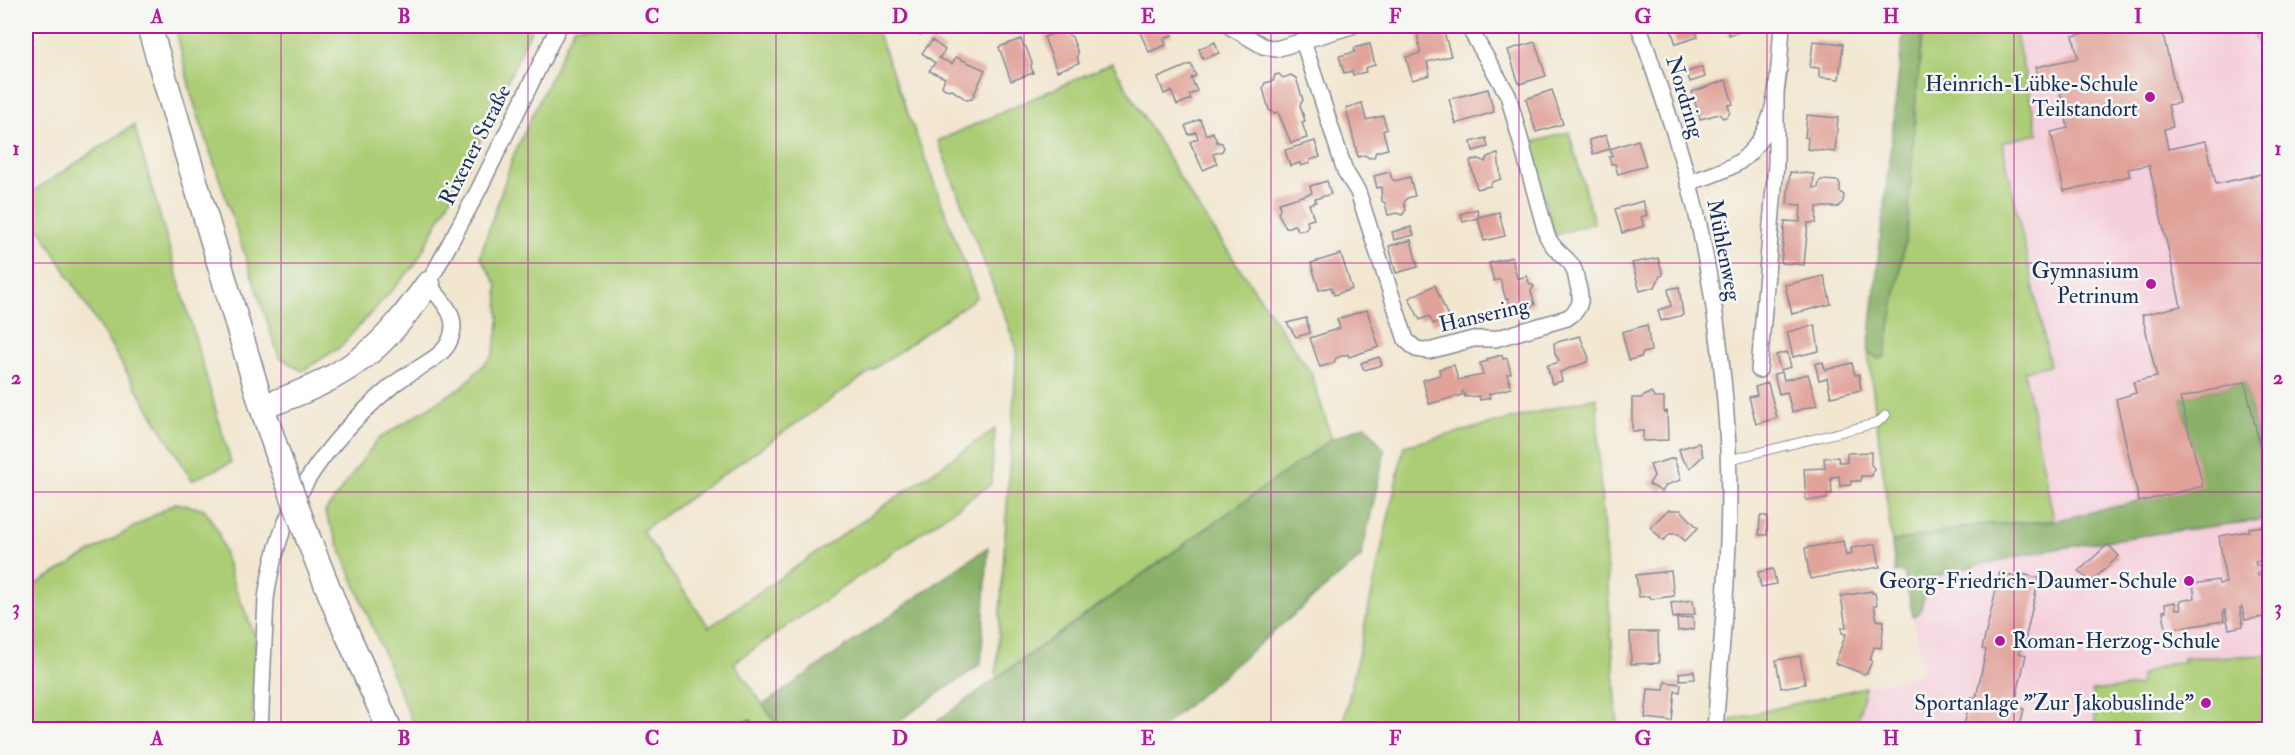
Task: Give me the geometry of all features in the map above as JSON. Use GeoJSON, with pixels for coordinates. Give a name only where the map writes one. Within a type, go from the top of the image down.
{"type":"FeatureCollection","features":[{"type":"Feature","properties":{"kind":"main road"},"geometry":{"type":"LineString","coordinates":[[149,26],[279,458],[308,538],[359,663],[390,729]]}},
{"type":"Feature","properties":{"kind":"main road"},"geometry":{"type":"LineString","coordinates":[[262,406],[304,393],[372,350],[409,310],[428,284]]}},
{"type":"Feature","properties":{"kind":"street","name":"Rixener Straße"},"geometry":{"type":"LineString","coordinates":[[428,284],[479,189],[559,26]]}},
{"type":"Feature","properties":{"kind":"street"},"geometry":{"type":"LineString","coordinates":[[1229,26],[1268,48],[1276,49],[1352,26]]}},
{"type":"Feature","properties":{"kind":"street","name":"Hansering"},"geometry":{"type":"LineString","coordinates":[[1303,41],[1342,163],[1356,186],[1406,340],[1416,349],[1429,351],[1473,339],[1495,339],[1567,318],[1574,314],[1581,303],[1574,268],[1556,251],[1547,236],[1508,95],[1468,26]]}},
{"type":"Feature","properties":{"kind":"street","name":"Nordring"},"geometry":{"type":"LineString","coordinates":[[1639,26],[1688,183]]}},
{"type":"Feature","properties":{"kind":"street","name":"Mühlenweg"},"geometry":{"type":"LineString","coordinates":[[1759,370],[1776,164],[1776,93],[1782,26]]}},
{"type":"Feature","properties":{"kind":"street","name":"Mühlenweg"},"geometry":{"type":"LineString","coordinates":[[1715,729],[1726,590],[1728,460],[1724,396],[1712,301],[1701,232],[1688,183],[1729,167],[1750,153],[1766,129],[1776,93]]}},
{"type":"Feature","properties":{"kind":"street"},"geometry":{"type":"LineString","coordinates":[[260,729],[266,599],[281,531],[310,472],[346,429],[396,382],[441,352],[448,344],[454,323],[451,314],[428,284]]}},
{"type":"Feature","properties":{"kind":"lane"},"geometry":{"type":"LineString","coordinates":[[1728,460],[1877,423],[1886,415]]}},
{"type":"Feature","properties":{"kind":"shaded area","name":"Gymnasium Petrinum"},"geometry":{"type":"Polygon","coordinates":[[[2014,26],[2250,26],[2265,60],[2270,59],[2269,487],[2245,382],[2203,486],[2054,521],[2024,371],[2050,364],[2002,142],[2037,134],[2014,26]]]}},
{"type":"Feature","properties":{"kind":"shaded area"},"geometry":{"type":"Polygon","coordinates":[[[2269,519],[2269,655],[2184,658],[2184,662],[2168,663],[2144,729],[1856,730],[1865,687],[1923,673],[1913,616],[1920,612],[1929,578],[1984,562],[2145,535],[2269,519]]]}},
{"type":"Feature","properties":{"kind":"green space"},"geometry":{"type":"Polygon","coordinates":[[[175,26],[533,26],[470,162],[415,265],[339,348],[302,371],[279,357],[192,97],[175,26]]]}},
{"type":"Feature","properties":{"kind":"green space"},"geometry":{"type":"Polygon","coordinates":[[[575,26],[875,26],[977,297],[642,531],[709,627],[995,429],[991,484],[734,663],[780,729],[415,729],[325,512],[377,440],[463,386],[493,355],[499,324],[497,285],[480,256],[514,154],[575,26]]]}},
{"type":"Feature","properties":{"kind":"green space"},"geometry":{"type":"Polygon","coordinates":[[[1904,26],[1923,26],[1908,225],[1885,357],[1879,359],[1868,352],[1904,26]]]}},
{"type":"Feature","properties":{"kind":"green space"},"geometry":{"type":"Polygon","coordinates":[[[1923,26],[2014,26],[2038,134],[2002,142],[2050,365],[2024,371],[2054,521],[1978,525],[1892,542],[1868,352],[1879,359],[1916,98],[1923,26]]]}},
{"type":"Feature","properties":{"kind":"green space"},"geometry":{"type":"Polygon","coordinates":[[[2250,26],[2269,26],[2269,59],[2265,60],[2250,26]]]}},
{"type":"Feature","properties":{"kind":"green space"},"geometry":{"type":"Polygon","coordinates":[[[1112,63],[1190,195],[1311,373],[1332,439],[996,678],[1017,349],[938,141],[1112,63]]]}},
{"type":"Feature","properties":{"kind":"green space"},"geometry":{"type":"Polygon","coordinates":[[[134,125],[231,463],[192,480],[26,206],[26,196],[134,125]]]}},
{"type":"Feature","properties":{"kind":"green space"},"geometry":{"type":"Polygon","coordinates":[[[1569,132],[1594,223],[1555,235],[1527,144],[1569,132]]]}},
{"type":"Feature","properties":{"kind":"green space"},"geometry":{"type":"Polygon","coordinates":[[[2245,382],[2269,487],[2269,519],[2055,549],[1929,578],[1920,612],[1913,616],[1904,572],[1895,573],[1892,542],[1978,525],[2054,521],[2202,486],[2180,398],[2245,382]]]}},
{"type":"Feature","properties":{"kind":"green space"},"geometry":{"type":"Polygon","coordinates":[[[1597,397],[1599,463],[1618,729],[1342,729],[1404,446],[1597,397]]]}},
{"type":"Feature","properties":{"kind":"green space"},"geometry":{"type":"Polygon","coordinates":[[[1366,425],[1385,451],[1361,557],[1160,729],[944,730],[937,721],[1332,439],[1366,425]]]}},
{"type":"Feature","properties":{"kind":"green space"},"geometry":{"type":"Polygon","coordinates":[[[175,503],[204,509],[218,531],[233,582],[256,638],[252,729],[26,729],[26,590],[175,503]]]}},
{"type":"Feature","properties":{"kind":"green space"},"geometry":{"type":"Polygon","coordinates":[[[988,547],[981,664],[887,729],[780,729],[763,705],[988,547]]]}},
{"type":"Feature","properties":{"kind":"green space","name":"Sportanlage \"Zur Jakobuslinde\""},"geometry":{"type":"Polygon","coordinates":[[[2269,655],[2269,729],[2096,729],[2092,691],[2140,686],[2140,675],[2168,663],[2183,662],[2183,658],[2269,655]]]}},
{"type":"Feature","properties":{"kind":"green space"},"geometry":{"type":"Polygon","coordinates":[[[1865,687],[1856,729],[1730,729],[1731,719],[1865,687]]]}},
{"type":"Feature","properties":{"kind":"building"},"geometry":{"type":"Polygon","coordinates":[[[906,26],[937,26],[937,28],[933,32],[920,35],[918,31],[909,35],[906,26]]]}},
{"type":"Feature","properties":{"kind":"building"},"geometry":{"type":"Polygon","coordinates":[[[1137,26],[1169,26],[1172,35],[1164,39],[1166,45],[1149,52],[1137,26]]]}},
{"type":"Feature","properties":{"kind":"building"},"geometry":{"type":"Polygon","coordinates":[[[1412,26],[1448,26],[1449,31],[1444,32],[1451,56],[1427,62],[1430,75],[1412,80],[1406,57],[1420,53],[1417,30],[1412,26]]]}},
{"type":"Feature","properties":{"kind":"building"},"geometry":{"type":"Polygon","coordinates":[[[1488,26],[1508,26],[1508,28],[1490,34],[1488,26]]]}},
{"type":"Feature","properties":{"kind":"building"},"geometry":{"type":"Polygon","coordinates":[[[1670,26],[1694,26],[1698,37],[1676,44],[1670,26]]]}},
{"type":"Feature","properties":{"kind":"building"},"geometry":{"type":"Polygon","coordinates":[[[1726,26],[1748,26],[1749,29],[1729,35],[1726,26]]]}},
{"type":"Feature","properties":{"kind":"building"},"geometry":{"type":"Polygon","coordinates":[[[2087,26],[2095,26],[2096,30],[2116,26],[2161,26],[2179,103],[2168,105],[2173,127],[2164,129],[2168,149],[2206,141],[2216,184],[2270,172],[2270,466],[2265,467],[2245,382],[2180,398],[2203,486],[2139,502],[2116,399],[2136,393],[2133,382],[2157,377],[2142,315],[2181,306],[2149,165],[2128,169],[2130,176],[2064,191],[2051,132],[2068,128],[2059,85],[2040,90],[2036,67],[2078,58],[2073,36],[2089,32],[2087,26]]]}},
{"type":"Feature","properties":{"kind":"building"},"geometry":{"type":"Polygon","coordinates":[[[1066,29],[1072,37],[1079,63],[1057,71],[1044,37],[1066,29]]]}},
{"type":"Feature","properties":{"kind":"building"},"geometry":{"type":"Polygon","coordinates":[[[1021,39],[1032,63],[1033,73],[1011,81],[999,47],[1021,39]]]}},
{"type":"Feature","properties":{"kind":"building"},"geometry":{"type":"Polygon","coordinates":[[[932,40],[945,50],[939,58],[952,64],[956,57],[985,70],[972,99],[967,100],[952,90],[945,89],[942,86],[945,78],[929,71],[935,63],[922,53],[932,40]]]}},
{"type":"Feature","properties":{"kind":"building"},"geometry":{"type":"Polygon","coordinates":[[[1813,41],[1843,44],[1839,79],[1819,77],[1819,68],[1810,67],[1813,41]]]}},
{"type":"Feature","properties":{"kind":"building"},"geometry":{"type":"Polygon","coordinates":[[[1215,42],[1219,53],[1203,59],[1199,49],[1215,42]]]}},
{"type":"Feature","properties":{"kind":"building"},"geometry":{"type":"Polygon","coordinates":[[[1535,42],[1546,76],[1519,84],[1508,50],[1535,42]]]}},
{"type":"Feature","properties":{"kind":"building"},"geometry":{"type":"Polygon","coordinates":[[[1370,44],[1375,65],[1365,68],[1366,72],[1353,75],[1352,71],[1344,73],[1339,56],[1355,52],[1354,48],[1370,44]]]}},
{"type":"Feature","properties":{"kind":"building"},"geometry":{"type":"Polygon","coordinates":[[[1191,64],[1196,76],[1191,78],[1197,91],[1189,95],[1191,99],[1177,105],[1171,91],[1164,94],[1158,78],[1191,64]]]}},
{"type":"Feature","properties":{"kind":"building"},"geometry":{"type":"Polygon","coordinates":[[[1702,67],[1705,77],[1690,82],[1687,72],[1702,67]]]}},
{"type":"Feature","properties":{"kind":"building"},"geometry":{"type":"Polygon","coordinates":[[[1279,74],[1283,78],[1291,75],[1296,78],[1303,100],[1300,105],[1307,138],[1291,143],[1278,112],[1274,113],[1269,110],[1263,88],[1265,83],[1273,81],[1275,75],[1279,74]]]}},
{"type":"Feature","properties":{"kind":"building"},"geometry":{"type":"Polygon","coordinates":[[[1726,80],[1733,104],[1728,105],[1730,112],[1728,116],[1723,118],[1719,114],[1700,119],[1692,92],[1726,80]]]}},
{"type":"Feature","properties":{"kind":"building"},"geometry":{"type":"Polygon","coordinates":[[[1488,89],[1494,112],[1456,124],[1449,99],[1488,89]]]}},
{"type":"Feature","properties":{"kind":"building"},"geometry":{"type":"Polygon","coordinates":[[[1552,90],[1563,124],[1536,132],[1526,99],[1552,90]]]}},
{"type":"Feature","properties":{"kind":"building"},"geometry":{"type":"Polygon","coordinates":[[[1362,103],[1366,120],[1383,116],[1387,129],[1383,131],[1388,149],[1376,152],[1374,157],[1369,158],[1365,155],[1358,157],[1346,108],[1362,103]]]}},
{"type":"Feature","properties":{"kind":"building"},"geometry":{"type":"Polygon","coordinates":[[[1807,115],[1838,118],[1835,152],[1807,149],[1808,138],[1805,137],[1807,115]]]}},
{"type":"Feature","properties":{"kind":"building"},"geometry":{"type":"Polygon","coordinates":[[[1200,119],[1206,135],[1213,132],[1217,142],[1222,143],[1224,148],[1213,154],[1217,164],[1203,170],[1190,142],[1198,138],[1196,132],[1189,135],[1185,126],[1200,119]]]}},
{"type":"Feature","properties":{"kind":"building"},"geometry":{"type":"Polygon","coordinates":[[[1606,135],[1610,149],[1593,154],[1589,140],[1606,135]]]}},
{"type":"Feature","properties":{"kind":"building"},"geometry":{"type":"Polygon","coordinates":[[[1486,138],[1488,147],[1473,151],[1471,142],[1486,138]]]}},
{"type":"Feature","properties":{"kind":"building"},"geometry":{"type":"Polygon","coordinates":[[[1638,140],[1646,166],[1618,174],[1615,164],[1611,164],[1610,149],[1638,140]]]}},
{"type":"Feature","properties":{"kind":"building"},"geometry":{"type":"Polygon","coordinates":[[[1315,141],[1320,157],[1301,166],[1300,163],[1290,166],[1285,150],[1315,141]]]}},
{"type":"Feature","properties":{"kind":"building"},"geometry":{"type":"Polygon","coordinates":[[[1498,154],[1501,179],[1492,182],[1490,186],[1477,189],[1470,161],[1480,159],[1485,162],[1489,156],[1498,154]]]}},
{"type":"Feature","properties":{"kind":"building"},"geometry":{"type":"Polygon","coordinates":[[[1390,172],[1395,181],[1410,177],[1415,196],[1407,198],[1404,203],[1406,210],[1402,215],[1397,213],[1388,215],[1385,203],[1382,201],[1381,187],[1377,188],[1374,176],[1390,172]]]}},
{"type":"Feature","properties":{"kind":"building"},"geometry":{"type":"Polygon","coordinates":[[[1790,172],[1814,174],[1813,188],[1818,188],[1821,180],[1838,181],[1840,192],[1844,195],[1843,202],[1838,207],[1817,207],[1816,223],[1808,223],[1804,265],[1781,263],[1785,221],[1800,222],[1801,205],[1787,204],[1790,172]]]}},
{"type":"Feature","properties":{"kind":"building"},"geometry":{"type":"Polygon","coordinates":[[[1327,181],[1331,194],[1315,199],[1316,202],[1309,204],[1314,219],[1307,221],[1306,229],[1299,231],[1294,225],[1286,228],[1278,213],[1279,203],[1312,193],[1310,186],[1327,181]]]}},
{"type":"Feature","properties":{"kind":"building"},"geometry":{"type":"Polygon","coordinates":[[[1643,201],[1647,215],[1641,217],[1644,226],[1622,233],[1615,209],[1643,201]]]}},
{"type":"Feature","properties":{"kind":"building"},"geometry":{"type":"Polygon","coordinates":[[[1477,209],[1479,217],[1499,212],[1505,236],[1484,241],[1478,218],[1463,222],[1461,214],[1477,209]]]}},
{"type":"Feature","properties":{"kind":"building"},"geometry":{"type":"Polygon","coordinates":[[[1411,227],[1414,235],[1394,240],[1392,232],[1411,227]]]}},
{"type":"Feature","properties":{"kind":"building"},"geometry":{"type":"Polygon","coordinates":[[[1411,240],[1418,267],[1396,273],[1389,246],[1411,240]]]}},
{"type":"Feature","properties":{"kind":"building"},"geometry":{"type":"Polygon","coordinates":[[[1341,254],[1352,289],[1334,295],[1331,287],[1319,290],[1311,263],[1341,254]]]}},
{"type":"Feature","properties":{"kind":"building"},"geometry":{"type":"Polygon","coordinates":[[[1512,257],[1517,279],[1527,276],[1529,283],[1534,286],[1531,291],[1535,305],[1512,311],[1500,279],[1494,281],[1489,263],[1512,257]]]}},
{"type":"Feature","properties":{"kind":"building"},"geometry":{"type":"Polygon","coordinates":[[[1658,258],[1663,275],[1660,276],[1655,287],[1640,291],[1632,263],[1658,258]]]}},
{"type":"Feature","properties":{"kind":"building"},"geometry":{"type":"Polygon","coordinates":[[[1824,276],[1831,304],[1792,314],[1785,285],[1824,276]]]}},
{"type":"Feature","properties":{"kind":"building"},"geometry":{"type":"Polygon","coordinates":[[[1435,285],[1448,317],[1433,324],[1429,316],[1420,320],[1409,298],[1435,285]]]}},
{"type":"Feature","properties":{"kind":"building"},"geometry":{"type":"Polygon","coordinates":[[[1679,287],[1683,315],[1661,321],[1658,310],[1671,306],[1668,289],[1679,287]]]}},
{"type":"Feature","properties":{"kind":"building"},"geometry":{"type":"Polygon","coordinates":[[[1367,310],[1379,347],[1349,357],[1348,354],[1336,358],[1334,363],[1320,367],[1310,338],[1340,328],[1337,319],[1367,310]]]}},
{"type":"Feature","properties":{"kind":"building"},"geometry":{"type":"Polygon","coordinates":[[[1306,318],[1310,333],[1296,337],[1287,323],[1306,318]]]}},
{"type":"Feature","properties":{"kind":"building"},"geometry":{"type":"Polygon","coordinates":[[[1647,325],[1651,351],[1629,360],[1622,332],[1647,325]]]}},
{"type":"Feature","properties":{"kind":"building"},"geometry":{"type":"Polygon","coordinates":[[[1815,325],[1819,351],[1793,357],[1787,332],[1815,325]]]}},
{"type":"Feature","properties":{"kind":"building"},"geometry":{"type":"Polygon","coordinates":[[[1580,336],[1589,358],[1587,362],[1560,372],[1562,381],[1552,384],[1547,365],[1557,363],[1559,360],[1555,354],[1554,343],[1580,336]]]}},
{"type":"Feature","properties":{"kind":"building"},"geometry":{"type":"Polygon","coordinates":[[[1787,352],[1791,367],[1780,370],[1776,355],[1787,352]]]}},
{"type":"Feature","properties":{"kind":"building"},"geometry":{"type":"Polygon","coordinates":[[[1502,355],[1503,359],[1507,358],[1511,373],[1507,374],[1511,388],[1489,394],[1490,398],[1480,400],[1479,396],[1465,397],[1463,391],[1462,395],[1429,404],[1423,380],[1440,375],[1439,369],[1454,365],[1458,380],[1483,375],[1480,363],[1502,355]]]}},
{"type":"Feature","properties":{"kind":"building"},"geometry":{"type":"Polygon","coordinates":[[[1379,357],[1382,365],[1364,370],[1361,363],[1379,357]]]}},
{"type":"Feature","properties":{"kind":"building"},"geometry":{"type":"Polygon","coordinates":[[[1823,362],[1825,370],[1852,363],[1855,375],[1859,374],[1861,390],[1831,397],[1827,378],[1819,380],[1815,364],[1823,362]]]}},
{"type":"Feature","properties":{"kind":"building"},"geometry":{"type":"Polygon","coordinates":[[[1782,372],[1784,380],[1808,374],[1817,405],[1792,412],[1787,392],[1779,394],[1774,374],[1782,372]]]}},
{"type":"Feature","properties":{"kind":"building"},"geometry":{"type":"Polygon","coordinates":[[[1768,383],[1777,418],[1756,424],[1749,397],[1757,395],[1755,387],[1768,383]]]}},
{"type":"Feature","properties":{"kind":"building"},"geometry":{"type":"Polygon","coordinates":[[[1651,392],[1654,398],[1664,398],[1668,440],[1643,441],[1643,431],[1632,431],[1632,398],[1641,398],[1651,392]]]}},
{"type":"Feature","properties":{"kind":"building"},"geometry":{"type":"Polygon","coordinates":[[[1699,443],[1703,456],[1690,468],[1682,459],[1679,449],[1699,443]]]}},
{"type":"Feature","properties":{"kind":"building"},"geometry":{"type":"Polygon","coordinates":[[[1871,452],[1871,465],[1874,468],[1872,476],[1861,476],[1861,481],[1851,481],[1851,485],[1840,486],[1839,476],[1831,477],[1832,494],[1827,494],[1827,499],[1806,500],[1804,469],[1825,468],[1824,458],[1838,457],[1839,462],[1847,462],[1847,453],[1871,452]]]}},
{"type":"Feature","properties":{"kind":"building"},"geometry":{"type":"Polygon","coordinates":[[[1674,458],[1681,480],[1666,485],[1662,492],[1649,484],[1654,476],[1650,465],[1674,458]]]}},
{"type":"Feature","properties":{"kind":"building"},"geometry":{"type":"Polygon","coordinates":[[[1668,510],[1681,510],[1698,528],[1685,541],[1678,534],[1670,534],[1663,541],[1650,527],[1668,510]]]}},
{"type":"Feature","properties":{"kind":"building"},"geometry":{"type":"Polygon","coordinates":[[[1760,516],[1767,516],[1767,535],[1759,535],[1760,516]]]}},
{"type":"Feature","properties":{"kind":"building"},"geometry":{"type":"Polygon","coordinates":[[[2265,526],[2270,559],[2255,562],[2256,565],[2262,564],[2264,572],[2257,573],[2258,576],[2270,574],[2270,616],[2245,620],[2242,607],[2240,608],[2243,626],[2229,629],[2225,610],[2223,611],[2224,621],[2166,630],[2163,611],[2166,611],[2165,604],[2175,602],[2176,609],[2181,609],[2180,601],[2195,598],[2193,584],[2218,580],[2219,584],[2226,583],[2219,536],[2265,526]]]}},
{"type":"Feature","properties":{"kind":"building"},"geometry":{"type":"Polygon","coordinates":[[[1843,541],[1846,556],[1852,554],[1851,548],[1876,544],[1880,567],[1810,579],[1805,548],[1843,541]]]}},
{"type":"Feature","properties":{"kind":"building"},"geometry":{"type":"Polygon","coordinates":[[[2108,544],[2119,556],[2090,583],[2079,571],[2108,544]]]}},
{"type":"Feature","properties":{"kind":"building"},"geometry":{"type":"Polygon","coordinates":[[[1773,569],[1776,584],[1761,587],[1758,572],[1773,569]]]}},
{"type":"Feature","properties":{"kind":"building"},"geometry":{"type":"Polygon","coordinates":[[[1671,571],[1674,596],[1651,599],[1650,596],[1639,597],[1636,575],[1671,571]]]}},
{"type":"Feature","properties":{"kind":"building"},"geometry":{"type":"Polygon","coordinates":[[[2000,573],[2021,579],[2022,574],[2039,578],[2024,645],[2021,644],[2019,653],[2026,655],[2014,707],[2024,709],[2019,729],[1963,729],[1971,697],[1976,698],[1986,650],[1982,649],[2000,573]]]}},
{"type":"Feature","properties":{"kind":"building"},"geometry":{"type":"Polygon","coordinates":[[[1872,591],[1875,593],[1877,605],[1874,606],[1877,620],[1884,621],[1881,648],[1874,647],[1870,660],[1872,661],[1867,673],[1864,674],[1835,663],[1846,634],[1842,633],[1842,627],[1846,627],[1841,596],[1872,591]]]}},
{"type":"Feature","properties":{"kind":"building"},"geometry":{"type":"Polygon","coordinates":[[[1693,600],[1695,614],[1673,618],[1671,603],[1693,600]]]}},
{"type":"Feature","properties":{"kind":"building"},"geometry":{"type":"Polygon","coordinates":[[[1693,617],[1694,629],[1678,631],[1677,619],[1693,617]]]}},
{"type":"Feature","properties":{"kind":"building"},"geometry":{"type":"Polygon","coordinates":[[[1630,632],[1658,632],[1659,663],[1631,664],[1630,632]]]}},
{"type":"Feature","properties":{"kind":"building"},"geometry":{"type":"Polygon","coordinates":[[[1800,656],[1805,684],[1781,688],[1776,660],[1800,656]]]}},
{"type":"Feature","properties":{"kind":"building"},"geometry":{"type":"Polygon","coordinates":[[[1694,671],[1695,679],[1680,680],[1679,673],[1694,671]]]}},
{"type":"Feature","properties":{"kind":"building"},"geometry":{"type":"Polygon","coordinates":[[[1665,682],[1681,684],[1680,692],[1675,691],[1672,721],[1645,718],[1648,689],[1664,690],[1665,682]]]}},
{"type":"Feature","properties":{"kind":"building"},"geometry":{"type":"Polygon","coordinates":[[[745,720],[752,729],[732,729],[745,720]]]}},
{"type":"Feature","properties":{"kind":"place","name":"Heinrich-Lübke-Schule Teilstandort"},"geometry":{"type":"Point","coordinates":[2150,97]}},
{"type":"Feature","properties":{"kind":"place","name":"Gymnasium Petrinum"},"geometry":{"type":"Point","coordinates":[2151,284]}},
{"type":"Feature","properties":{"kind":"place","name":"Georg-Friedrich-Daumer-Schule"},"geometry":{"type":"Point","coordinates":[2189,581]}},
{"type":"Feature","properties":{"kind":"place","name":"Roman-Herzog-Schule"},"geometry":{"type":"Point","coordinates":[2000,641]}},
{"type":"Feature","properties":{"kind":"place","name":"Sportanlage \"Zur Jakobuslinde\""},"geometry":{"type":"Point","coordinates":[2206,703]}}]}
